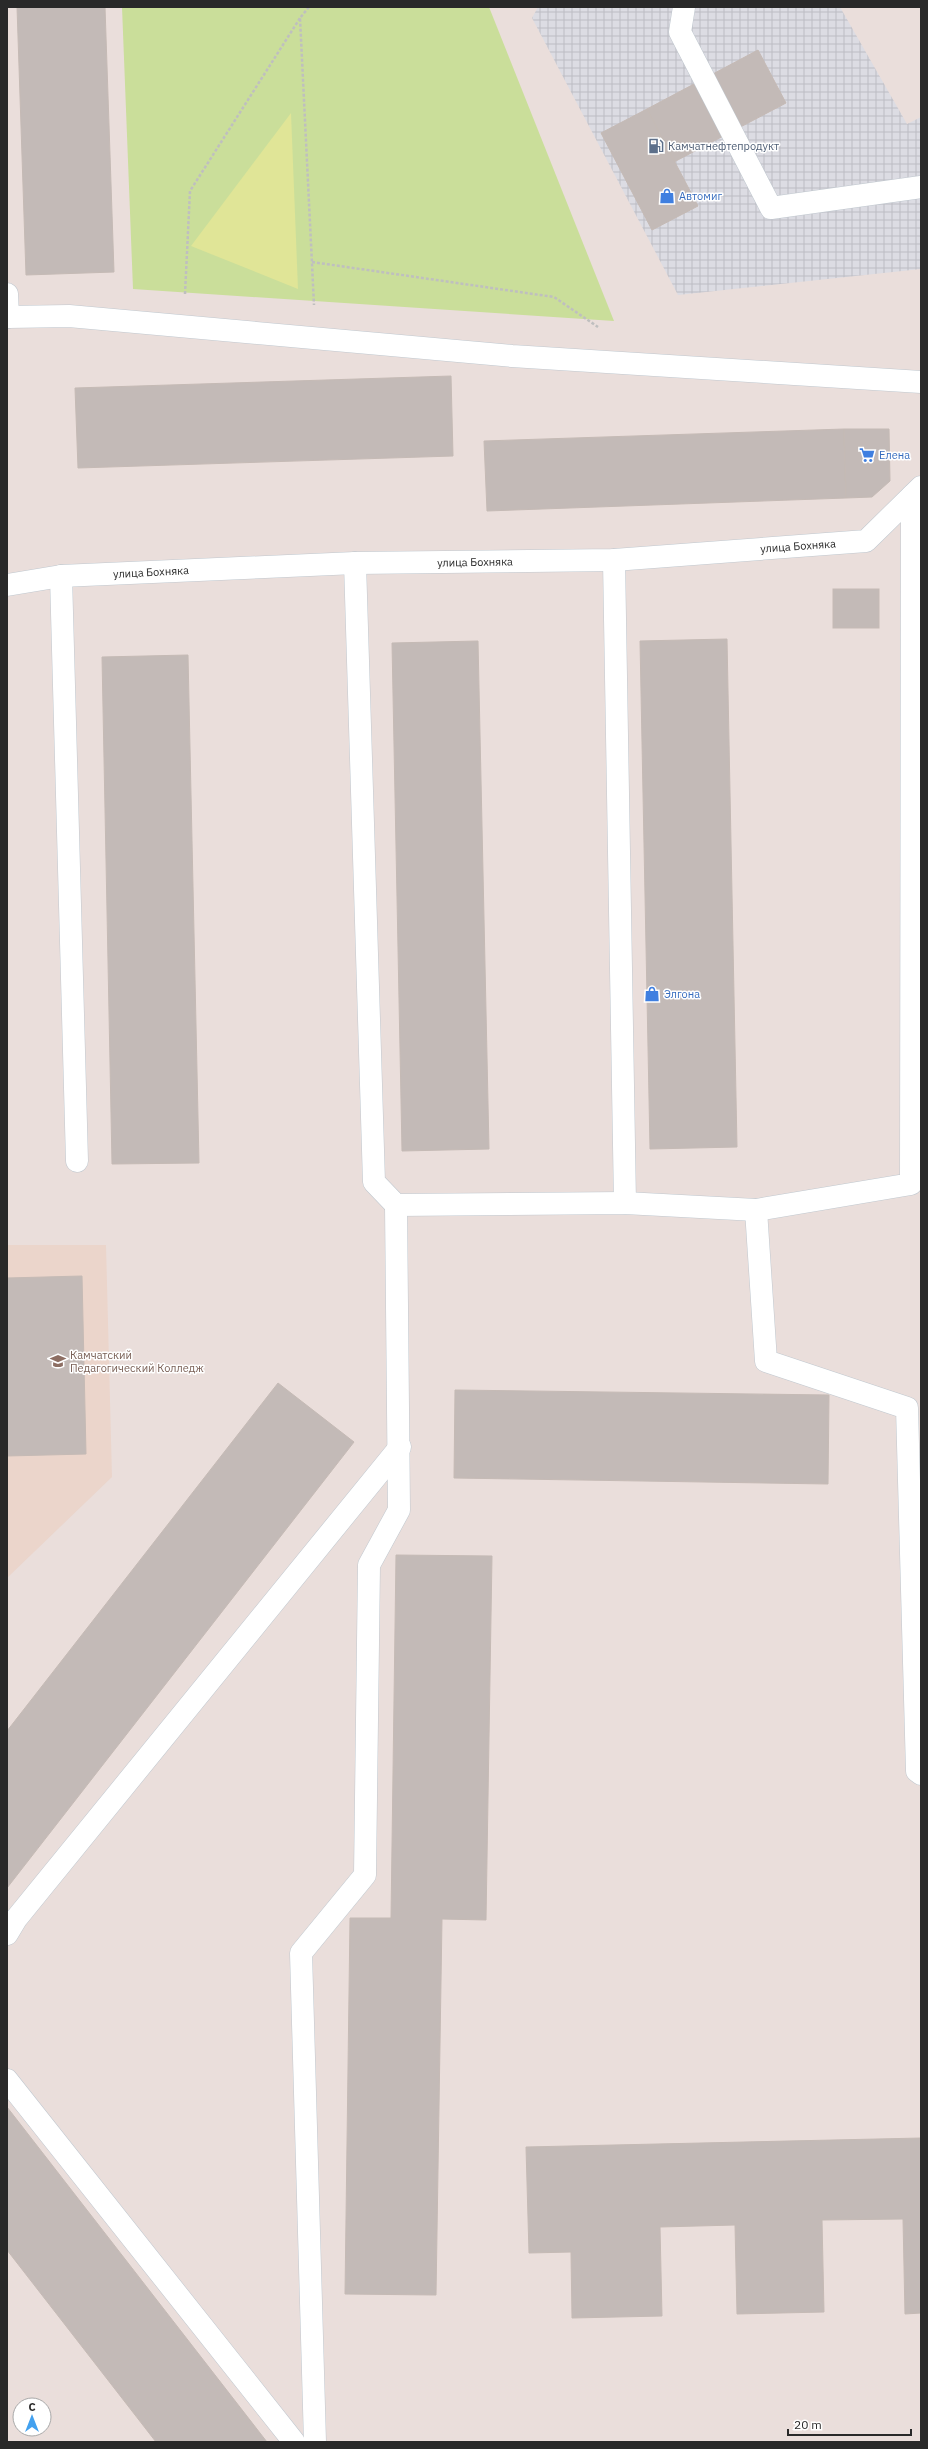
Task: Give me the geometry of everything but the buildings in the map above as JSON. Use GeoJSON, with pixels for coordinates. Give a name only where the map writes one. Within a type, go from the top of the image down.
{"type":"FeatureCollection","features":[{"type":"Feature","properties":{"kind":"street"},"geometry":{"type":"LineString","coordinates":[[684,7],[680,32],[771,208],[921,187]]}},
{"type":"Feature","properties":{"kind":"street"},"geometry":{"type":"LineString","coordinates":[[7,294],[8,317],[69,316],[512,356],[921,382]]}},
{"type":"Feature","properties":{"kind":"street"},"geometry":{"type":"LineString","coordinates":[[396,1205],[625,1203],[756,1210],[911,1184],[916,492]]}},
{"type":"Feature","properties":{"kind":"street","name":"улица Бохняка"},"geometry":{"type":"LineString","coordinates":[[7,585],[61,576],[355,563],[614,560],[866,542],[916,492]]}},
{"type":"Feature","properties":{"kind":"street"},"geometry":{"type":"LineString","coordinates":[[614,560],[625,1203]]}},
{"type":"Feature","properties":{"kind":"street"},"geometry":{"type":"LineString","coordinates":[[315,2442],[301,1953],[365,1875],[369,1565],[400,1510],[396,1205],[374,1182],[355,563]]}},
{"type":"Feature","properties":{"kind":"street"},"geometry":{"type":"LineString","coordinates":[[61,576],[77,1161]]}},
{"type":"Feature","properties":{"kind":"street"},"geometry":{"type":"LineString","coordinates":[[756,1210],[766,1361],[906,1408],[917,1772],[921,1774]]}},
{"type":"Feature","properties":{"kind":"street"},"geometry":{"type":"LineString","coordinates":[[7,1934],[21,1913],[400,1447]]}},
{"type":"Feature","properties":{"kind":"street"},"geometry":{"type":"LineString","coordinates":[[7,2080],[294,2442]]}},
{"type":"Feature","properties":{"kind":"path"},"geometry":{"type":"LineString","coordinates":[[184,326],[190,191],[300,18],[309,7]]}},
{"type":"Feature","properties":{"kind":"path"},"geometry":{"type":"LineString","coordinates":[[300,18],[316,338]]}},
{"type":"Feature","properties":{"kind":"path"},"geometry":{"type":"LineString","coordinates":[[312,262],[554,297],[604,331]]}},
{"type":"Feature","properties":{"kind":"shaded area"},"geometry":{"type":"Polygon","coordinates":[[[538,7],[840,7],[907,124],[921,117],[921,269],[678,295],[532,18],[538,7]]]}},
{"type":"Feature","properties":{"kind":"shaded area","name":"Камчатский Педагогический Колледж"},"geometry":{"type":"Polygon","coordinates":[[[7,1245],[106,1245],[112,1477],[7,1578],[7,1245]]]}},
{"type":"Feature","properties":{"kind":"green space"},"geometry":{"type":"Polygon","coordinates":[[[122,7],[489,7],[614,321],[133,289],[122,7]]]}},
{"type":"Feature","properties":{"kind":"green space"},"geometry":{"type":"Polygon","coordinates":[[[291,113],[298,289],[191,246],[291,113]]]}},
{"type":"Feature","properties":{"kind":"place","name":"Камчатнефтепродукт"},"geometry":{"type":"Point","coordinates":[656,146]}},
{"type":"Feature","properties":{"kind":"place","name":"Автомиг"},"geometry":{"type":"Point","coordinates":[667,196]}},
{"type":"Feature","properties":{"kind":"place","name":"Елена"},"geometry":{"type":"Point","coordinates":[867,455]}},
{"type":"Feature","properties":{"kind":"place","name":"Элгона"},"geometry":{"type":"Point","coordinates":[652,994]}},
{"type":"Feature","properties":{"kind":"place","name":"Камчатский Педагогический Колледж"},"geometry":{"type":"Point","coordinates":[58,1361]}}]}
